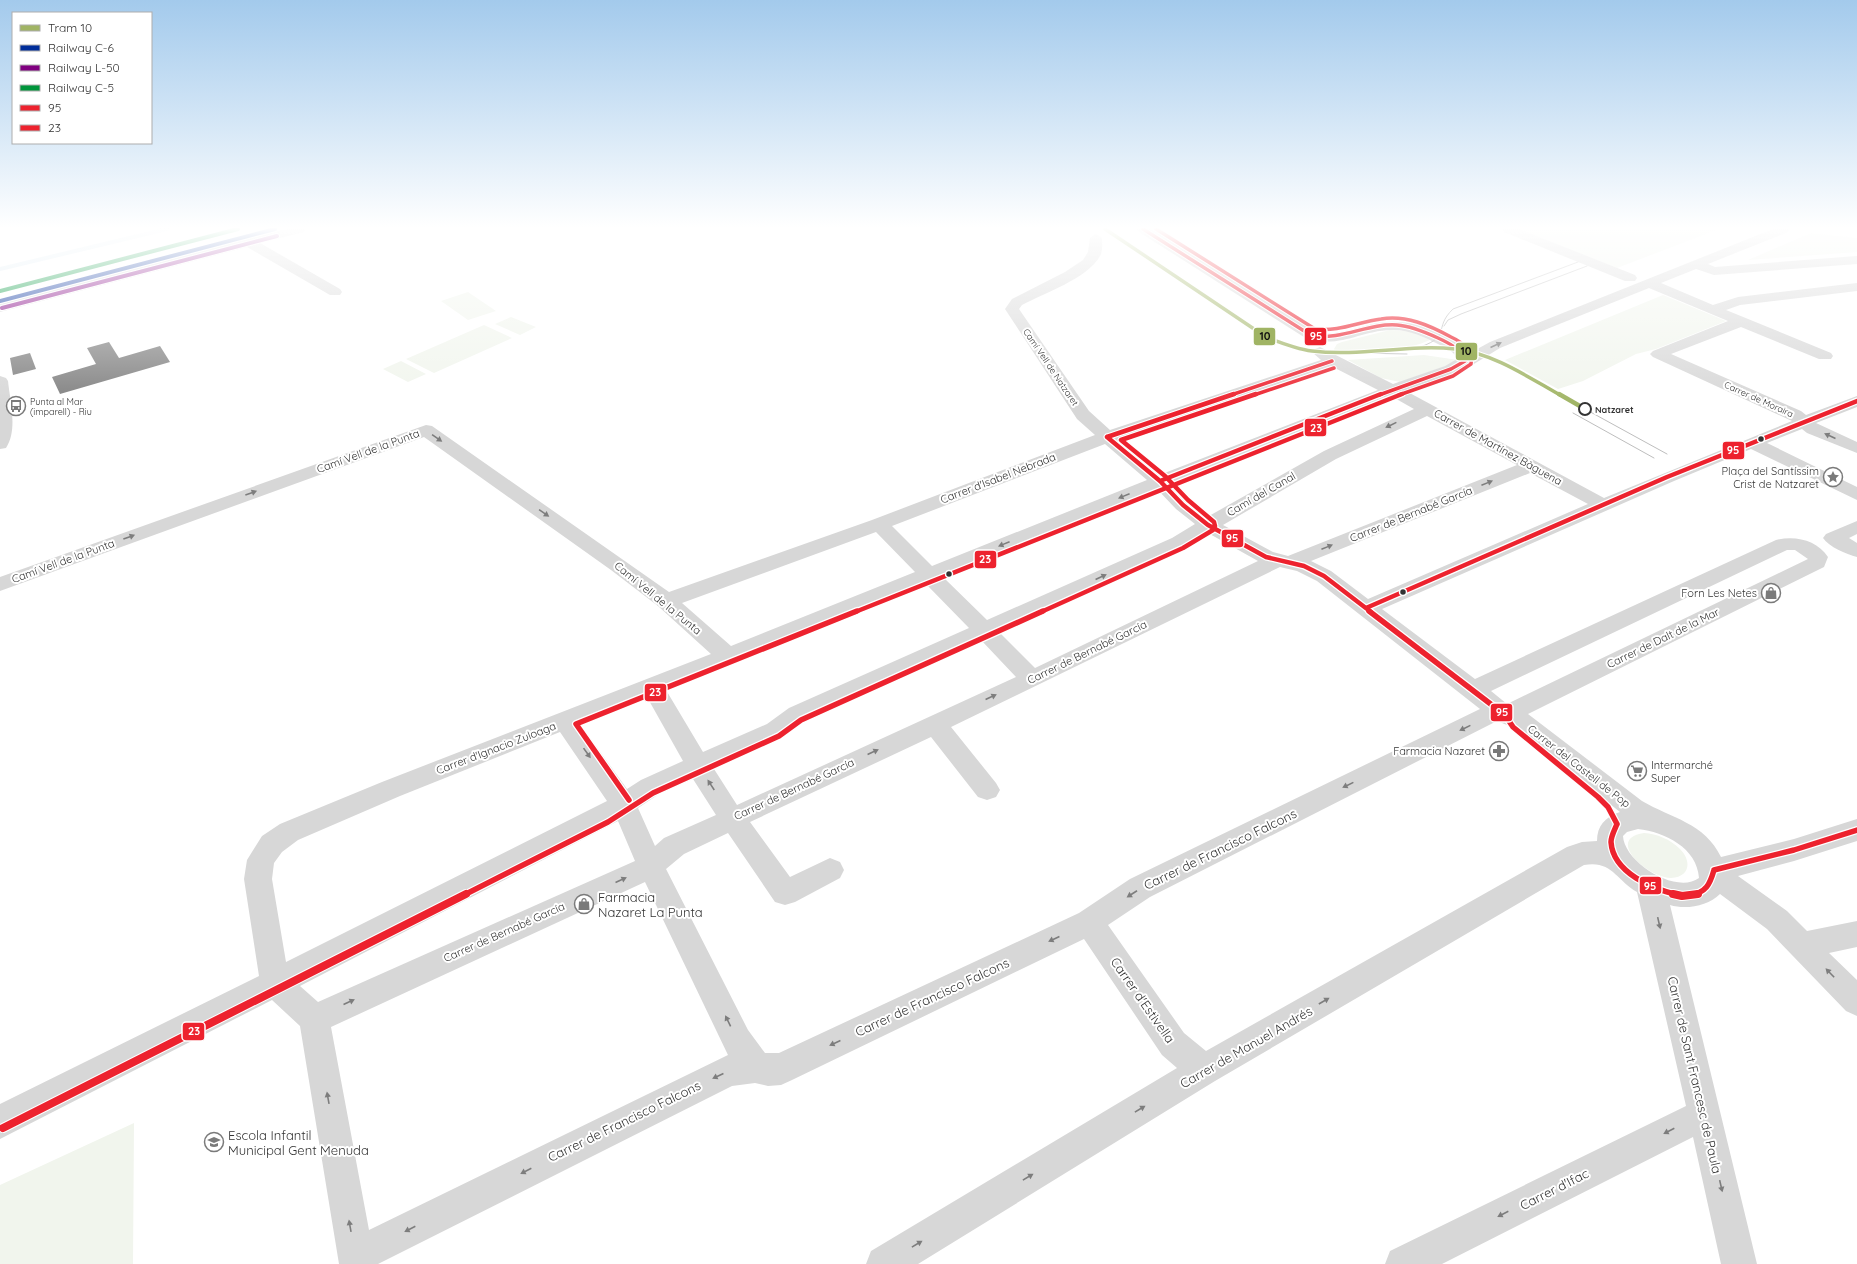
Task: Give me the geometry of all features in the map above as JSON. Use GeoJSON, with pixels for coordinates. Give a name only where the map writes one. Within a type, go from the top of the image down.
{"type":"FeatureCollection","features":[{"type":"Feature","properties":{"kind":"street"},"geometry":{"type":"LineString","coordinates":[[0,308],[75,288]]}},
{"type":"Feature","properties":{"kind":"street"},"geometry":{"type":"LineString","coordinates":[[328,288],[335,292]]}},
{"type":"Feature","properties":{"kind":"street","name":"Camí Vell de Natzaret"},"geometry":{"type":"LineString","coordinates":[[1044,288],[1017,302],[1012,309],[1083,414],[1113,435]]}},
{"type":"Feature","properties":{"kind":"street"},"geometry":{"type":"LineString","coordinates":[[1221,288],[1332,361],[1370,379]]}},
{"type":"Feature","properties":{"kind":"street"},"geometry":{"type":"LineString","coordinates":[[1235,288],[1303,332],[1329,340],[1392,325],[1410,327],[1432,335],[1456,341],[1472,342],[1605,288]]}},
{"type":"Feature","properties":{"kind":"street","name":"Carrer d'Ignacio Zuloaga"},"geometry":{"type":"LineString","coordinates":[[275,983],[258,879],[261,860],[272,844],[289,832],[1160,481],[1392,390],[1463,364],[1495,345],[1636,288]]}},
{"type":"Feature","properties":{"kind":"street"},"geometry":{"type":"LineString","coordinates":[[1660,288],[1826,356]]}},
{"type":"Feature","properties":{"kind":"street"},"geometry":{"type":"LineString","coordinates":[[1712,310],[1738,301],[1849,288]]}},
{"type":"Feature","properties":{"kind":"street","name":"Carrer de Moraira"},"geometry":{"type":"LineString","coordinates":[[1740,322],[1658,354],[1795,415],[1813,429],[1857,448]]}},
{"type":"Feature","properties":{"kind":"street"},"geometry":{"type":"LineString","coordinates":[[1432,335],[1460,350],[1465,358],[1463,364]]}},
{"type":"Feature","properties":{"kind":"street"},"geometry":{"type":"LineString","coordinates":[[1329,340],[1328,348],[1334,356],[1370,379]]}},
{"type":"Feature","properties":{"kind":"street","name":"Carrer d'Isabel Nebrada"},"geometry":{"type":"LineString","coordinates":[[666,602],[879,524],[1113,435],[1332,361]]}},
{"type":"Feature","properties":{"kind":"street","name":"Carrer de Martínez Bàguena"},"geometry":{"type":"LineString","coordinates":[[1370,379],[1603,505]]}},
{"type":"Feature","properties":{"kind":"street"},"geometry":{"type":"LineString","coordinates":[[0,381],[4,427],[0,444]]}},
{"type":"Feature","properties":{"kind":"street"},"geometry":{"type":"LineString","coordinates":[[1366,608],[1603,505],[1857,401]]}},
{"type":"Feature","properties":{"kind":"street","name":"Camí del Canal"},"geometry":{"type":"LineString","coordinates":[[0,1122],[606,816],[650,788],[776,730],[797,714],[1179,542],[1330,455],[1427,409]]}},
{"type":"Feature","properties":{"kind":"street","name":"Camí Vell de la Punta"},"geometry":{"type":"LineString","coordinates":[[0,584],[426,430],[618,565],[666,602],[728,656]]}},
{"type":"Feature","properties":{"kind":"street","name":"Carrer del Castell de Pop"},"geometry":{"type":"LineString","coordinates":[[1113,435],[1150,474],[1160,481],[1183,505],[1208,525],[1283,562],[1324,576],[1473,690],[1502,713],[1513,727],[1598,797],[1614,815],[1616,824]]}},
{"type":"Feature","properties":{"kind":"street"},"geometry":{"type":"LineString","coordinates":[[1752,443],[1856,494]]}},
{"type":"Feature","properties":{"kind":"street","name":"Carrer de Bernabé García"},"geometry":{"type":"LineString","coordinates":[[314,1019],[651,866],[674,846],[732,818],[1283,562],[1531,466]]}},
{"type":"Feature","properties":{"kind":"street"},"geometry":{"type":"LineString","coordinates":[[879,524],[1032,679]]}},
{"type":"Feature","properties":{"kind":"street"},"geometry":{"type":"LineString","coordinates":[[1857,527],[1833,538],[1857,551]]}},
{"type":"Feature","properties":{"kind":"street","name":"Carrer de Dalt de la Mar"},"geometry":{"type":"LineString","coordinates":[[1473,690],[1783,544],[1789,543],[1804,547],[1818,556],[1817,562],[1502,713]]}},
{"type":"Feature","properties":{"kind":"street"},"geometry":{"type":"LineString","coordinates":[[652,686],[698,766],[732,818],[785,893],[830,870]]}},
{"type":"Feature","properties":{"kind":"street","name":"Carrer del Castell de Pop"},"geometry":{"type":"LineString","coordinates":[[1502,713],[1521,721],[1633,808],[1652,820]]}},
{"type":"Feature","properties":{"kind":"street","name":"Carrer de Francisco Falcons"},"geometry":{"type":"LineString","coordinates":[[314,1019],[356,1260],[729,1070],[755,1067],[768,1070],[781,1069],[1089,922],[1140,888],[1502,713]]}},
{"type":"Feature","properties":{"kind":"street"},"geometry":{"type":"LineString","coordinates":[[565,721],[623,804],[651,866],[737,1041],[755,1067]]}},
{"type":"Feature","properties":{"kind":"street"},"geometry":{"type":"LineString","coordinates":[[935,724],[987,790]]}},
{"type":"Feature","properties":{"kind":"street"},"geometry":{"type":"LineString","coordinates":[[1638,818],[1652,820],[1664,824],[1688,837],[1701,848],[1710,861],[1714,872],[1713,882],[1708,890],[1699,894],[1686,896],[1669,894],[1649,886],[1625,869],[1616,857],[1610,844],[1611,833],[1616,824],[1626,820],[1638,818]]}},
{"type":"Feature","properties":{"kind":"street"},"geometry":{"type":"LineString","coordinates":[[1714,872],[1794,850],[1857,830]]}},
{"type":"Feature","properties":{"kind":"street","name":"Carrer de Manuel Andrés"},"geometry":{"type":"LineString","coordinates":[[884,1264],[1204,1070],[1577,856],[1587,852],[1593,852],[1616,857]]}},
{"type":"Feature","properties":{"kind":"street"},"geometry":{"type":"LineString","coordinates":[[1714,872],[1777,920],[1857,1001]]}},
{"type":"Feature","properties":{"kind":"street","name":"Carrer de Sant Francesc de Paula"},"geometry":{"type":"LineString","coordinates":[[1649,886],[1655,904],[1739,1264]]}},
{"type":"Feature","properties":{"kind":"street","name":"Carrer d'Estivella"},"geometry":{"type":"LineString","coordinates":[[1089,922],[1173,1044],[1204,1070]]}},
{"type":"Feature","properties":{"kind":"street"},"geometry":{"type":"LineString","coordinates":[[1802,945],[1857,934]]}},
{"type":"Feature","properties":{"kind":"street"},"geometry":{"type":"LineString","coordinates":[[275,983],[314,1019]]}},
{"type":"Feature","properties":{"kind":"street","name":"Carrer d'Ifac"},"geometry":{"type":"LineString","coordinates":[[1403,1264],[1704,1114]]}},
{"type":"Feature","properties":{"kind":"shaded area"},"geometry":{"type":"Polygon","coordinates":[[[468,292],[496,311],[468,320],[441,301],[468,292]]]}},
{"type":"Feature","properties":{"kind":"shaded area"},"geometry":{"type":"Polygon","coordinates":[[[1663,295],[1726,321],[1656,349],[1636,354],[1583,381],[1558,389],[1505,360],[1663,295]]]}},
{"type":"Feature","properties":{"kind":"shaded area"},"geometry":{"type":"Polygon","coordinates":[[[511,317],[536,327],[520,335],[495,324],[511,317]]]}},
{"type":"Feature","properties":{"kind":"shaded area"},"geometry":{"type":"Polygon","coordinates":[[[484,325],[512,338],[434,373],[406,359],[484,325]]]}},
{"type":"Feature","properties":{"kind":"shaded area"},"geometry":{"type":"Polygon","coordinates":[[[1390,330],[1409,331],[1430,340],[1396,349],[1335,351],[1334,349],[1337,344],[1342,342],[1390,330]]]}},
{"type":"Feature","properties":{"kind":"shaded area"},"geometry":{"type":"Polygon","coordinates":[[[1424,355],[1458,360],[1457,362],[1400,382],[1381,378],[1348,360],[1424,355]]]}},
{"type":"Feature","properties":{"kind":"shaded area"},"geometry":{"type":"Polygon","coordinates":[[[401,361],[426,374],[408,382],[383,369],[401,361]]]}},
{"type":"Feature","properties":{"kind":"shaded area"},"geometry":{"type":"Polygon","coordinates":[[[1644,833],[1672,842],[1680,849],[1686,858],[1687,863],[1687,868],[1682,875],[1671,878],[1662,876],[1651,872],[1634,858],[1629,850],[1628,843],[1633,837],[1644,833]]]}},
{"type":"Feature","properties":{"kind":"shaded area"},"geometry":{"type":"Polygon","coordinates":[[[134,1123],[133,1264],[0,1264],[0,1185],[134,1123]]]}},
{"type":"Feature","properties":{"kind":"building"},"geometry":{"type":"Polygon","coordinates":[[[109,342],[119,358],[160,346],[170,362],[60,394],[52,377],[96,364],[87,348],[109,342]]]}},
{"type":"Feature","properties":{"kind":"building"},"geometry":{"type":"Polygon","coordinates":[[[30,353],[36,369],[13,375],[10,358],[30,353]]]}},
{"type":"Feature","properties":{"kind":"tram line","name":"10"},"geometry":{"type":"LineString","coordinates":[[1193,288],[1266,337],[1289,346],[1313,351],[1348,353],[1420,348],[1456,349],[1471,352],[1504,365],[1585,409]]}},
{"type":"Feature","properties":{"kind":"tram line"},"geometry":{"type":"LineString","coordinates":[[1414,349],[1426,345],[1438,336],[1447,316],[1453,309],[1509,288]]}},
{"type":"Feature","properties":{"kind":"tram line"},"geometry":{"type":"LineString","coordinates":[[1444,326],[1448,320],[1461,314],[1529,288]]}},
{"type":"Feature","properties":{"kind":"tram line"},"geometry":{"type":"LineString","coordinates":[[1357,353],[1407,354]]}},
{"type":"Feature","properties":{"kind":"tram line"},"geometry":{"type":"LineString","coordinates":[[1585,409],[1667,454]]}},
{"type":"Feature","properties":{"kind":"tram line"},"geometry":{"type":"LineString","coordinates":[[1573,413],[1654,458]]}},
{"type":"Feature","properties":{"kind":"rail line","name":"C-5"},"geometry":{"type":"LineString","coordinates":[[0,291],[12,288]]}},
{"type":"Feature","properties":{"kind":"rail line","name":"C-6"},"geometry":{"type":"LineString","coordinates":[[0,301],[50,288]]}},
{"type":"Feature","properties":{"kind":"rail line","name":"L-50"},"geometry":{"type":"LineString","coordinates":[[2,308],[78,288]]}},
{"type":"Feature","properties":{"kind":"transit line","name":"95"},"geometry":{"type":"LineString","coordinates":[[1160,481],[1392,390],[1451,369],[1465,361],[1459,350],[1449,343],[1423,331],[1404,326],[1381,326],[1342,336],[1312,336],[1236,288]]}},
{"type":"Feature","properties":{"kind":"transit line","name":"23"},"geometry":{"type":"LineString","coordinates":[[629,800],[576,724],[1163,488],[1394,397],[1453,376],[1471,364],[1471,356],[1467,348],[1461,342],[1437,329],[1419,322],[1391,318],[1340,329],[1315,329],[1250,288]]}},
{"type":"Feature","properties":{"kind":"transit line","name":"95"},"geometry":{"type":"LineString","coordinates":[[1107,437],[1332,361]]}},
{"type":"Feature","properties":{"kind":"transit line","name":"23"},"geometry":{"type":"LineString","coordinates":[[3,1128],[608,822],[653,793],[779,736],[801,720],[1183,548],[1213,530],[1215,526],[1214,522],[1188,500],[1165,476],[1121,440],[1334,368]]}},
{"type":"Feature","properties":{"kind":"transit line","name":"95"},"geometry":{"type":"LineString","coordinates":[[1366,608],[1667,477],[1857,401]]}},
{"type":"Feature","properties":{"kind":"transit line","name":"95"},"geometry":{"type":"LineString","coordinates":[[1107,437],[1160,481],[1183,505],[1208,525],[1266,557],[1304,566],[1324,576],[1505,715],[1513,727],[1598,797],[1608,807],[1617,824]]}},
{"type":"Feature","properties":{"kind":"transit line","name":"95"},"geometry":{"type":"LineString","coordinates":[[1617,824],[1612,835],[1611,842],[1616,857],[1628,871],[1644,883],[1663,892],[1682,896],[1698,894],[1710,886],[1714,870]]}},
{"type":"Feature","properties":{"kind":"transit line","name":"95"},"geometry":{"type":"LineString","coordinates":[[1714,870],[1794,850],[1857,830]]}},
{"type":"Feature","properties":{"kind":"place","name":"Punta al Mar (imparell) - Riu"},"geometry":{"type":"Point","coordinates":[16,406]}},
{"type":"Feature","properties":{"kind":"place","name":"Natzaret"},"geometry":{"type":"Point","coordinates":[1585,409]}},
{"type":"Feature","properties":{"kind":"place","name":"Plaça del Santíssim Crist de Natzaret"},"geometry":{"type":"Point","coordinates":[1833,477]}},
{"type":"Feature","properties":{"kind":"place","name":"Forn Les Netes"},"geometry":{"type":"Point","coordinates":[1771,593]}},
{"type":"Feature","properties":{"kind":"place","name":"Farmacia Nazaret"},"geometry":{"type":"Point","coordinates":[1499,751]}},
{"type":"Feature","properties":{"kind":"place","name":"Intermarché Super"},"geometry":{"type":"Point","coordinates":[1637,771]}},
{"type":"Feature","properties":{"kind":"place","name":"Farmacia Nazaret La Punta"},"geometry":{"type":"Point","coordinates":[584,904]}},
{"type":"Feature","properties":{"kind":"place","name":"Escola Infantil Municipal Gent Menuda"},"geometry":{"type":"Point","coordinates":[214,1142]}}]}
